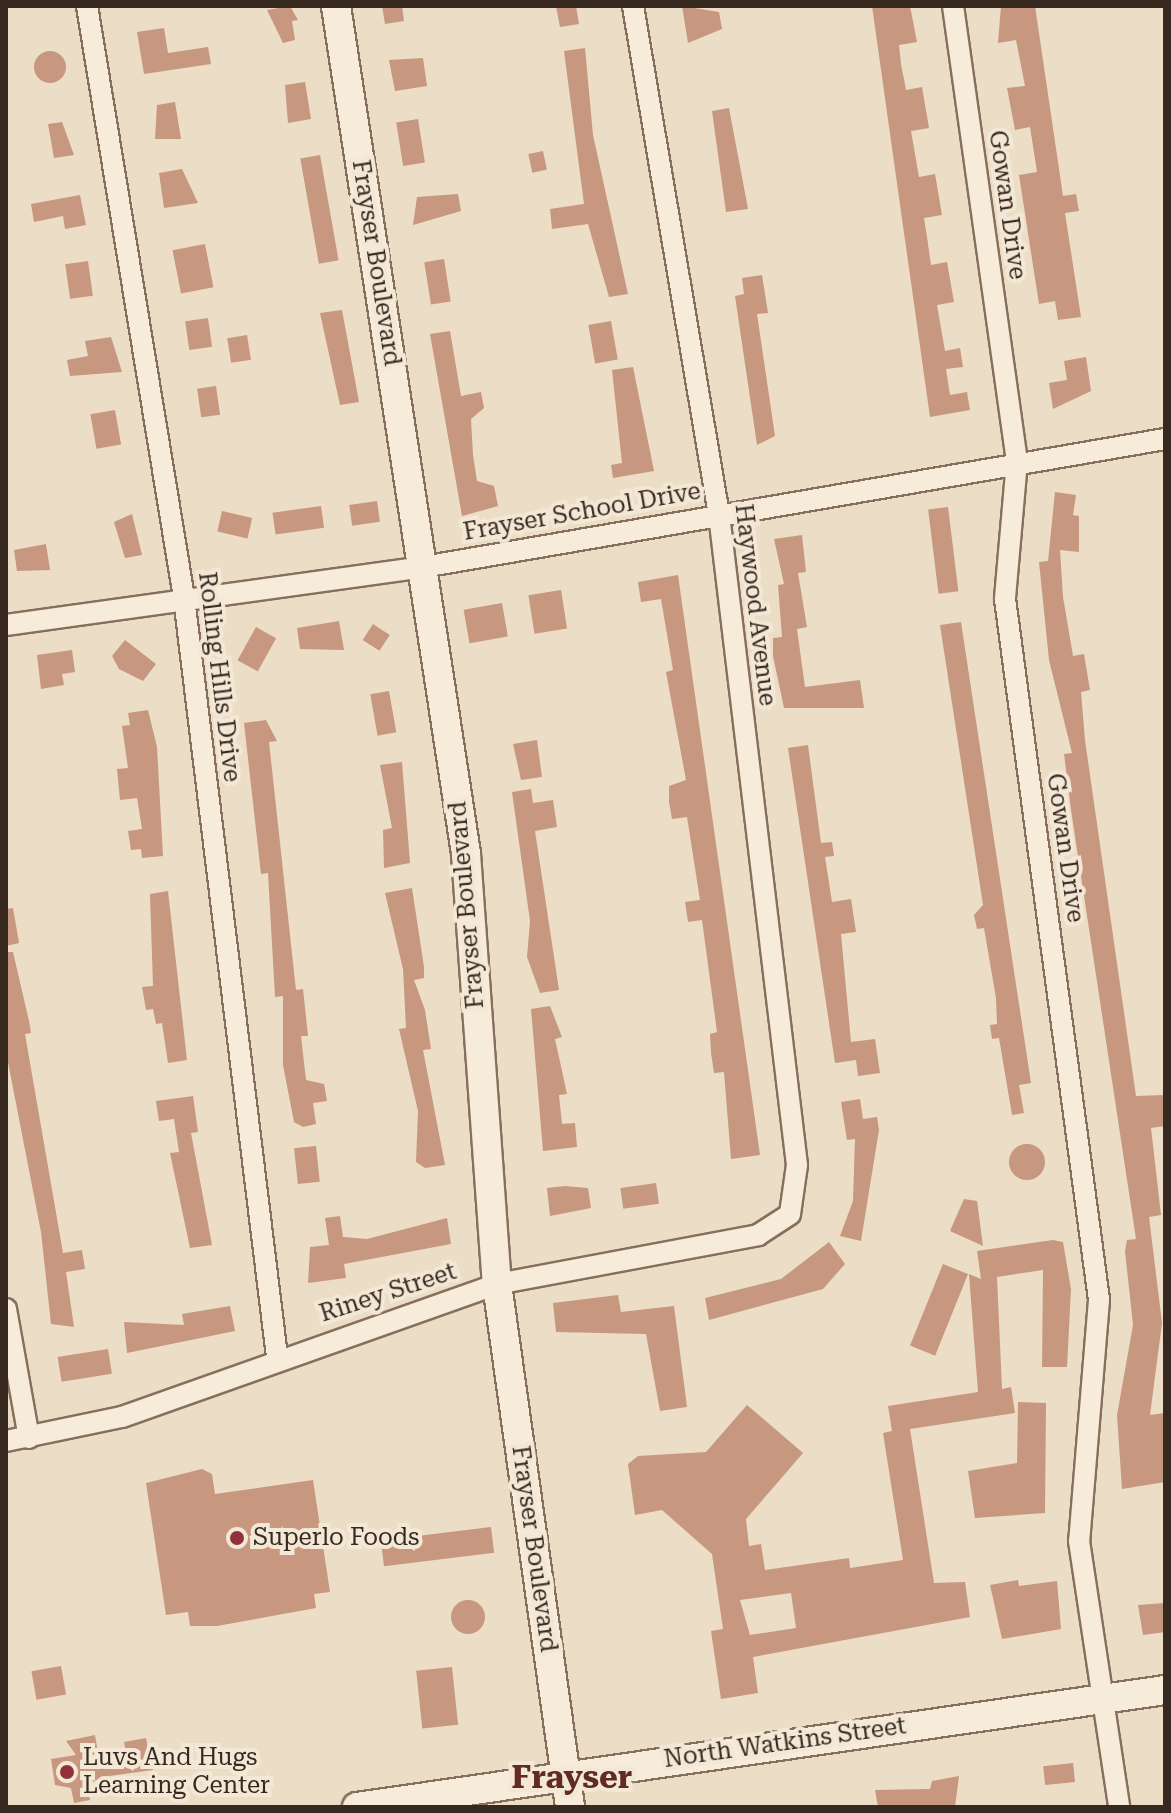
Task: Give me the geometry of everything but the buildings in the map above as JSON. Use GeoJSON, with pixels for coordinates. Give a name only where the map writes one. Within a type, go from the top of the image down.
{"type":"FeatureCollection","features":[{"type":"Feature","properties":{"kind":"main road","name":"Frayser Boulevard"},"geometry":{"type":"LineString","coordinates":[[336,6],[466,854],[497,1284],[570,1807]]}},
{"type":"Feature","properties":{"kind":"main road","name":"North Watkins Street"},"geometry":{"type":"LineString","coordinates":[[357,1807],[565,1772],[1165,1690]]}},
{"type":"Feature","properties":{"kind":"street","name":"Rolling Hills Drive"},"geometry":{"type":"LineString","coordinates":[[87,6],[184,598],[277,1357]]}},
{"type":"Feature","properties":{"kind":"street","name":"Haywood Avenue"},"geometry":{"type":"LineString","coordinates":[[633,6],[719,515],[797,1165],[790,1214]]}},
{"type":"Feature","properties":{"kind":"street","name":"Gowan Drive"},"geometry":{"type":"LineString","coordinates":[[953,6],[1017,461],[1005,599],[1099,1300],[1079,1541],[1119,1807]]}},
{"type":"Feature","properties":{"kind":"street","name":"Frayser School Drive"},"geometry":{"type":"LineString","coordinates":[[6,625],[423,567],[1017,461],[1165,439]]}},
{"type":"Feature","properties":{"kind":"street","name":"Riney Street"},"geometry":{"type":"LineString","coordinates":[[6,1441],[122,1417],[277,1357],[497,1284],[758,1235],[790,1214]]}},
{"type":"Feature","properties":{"kind":"street"},"geometry":{"type":"LineString","coordinates":[[6,1309],[29,1438]]}},
{"type":"Feature","properties":{"kind":"place","name":"Superlo Foods"},"geometry":{"type":"Point","coordinates":[237,1538]}},
{"type":"Feature","properties":{"kind":"place","name":"Luvs And Hugs Learning Center"},"geometry":{"type":"Point","coordinates":[67,1772]}},
{"type":"Feature","properties":{"kind":"district","name":"Frayser"},"geometry":{"type":"Point","coordinates":[572,1777]}}]}
